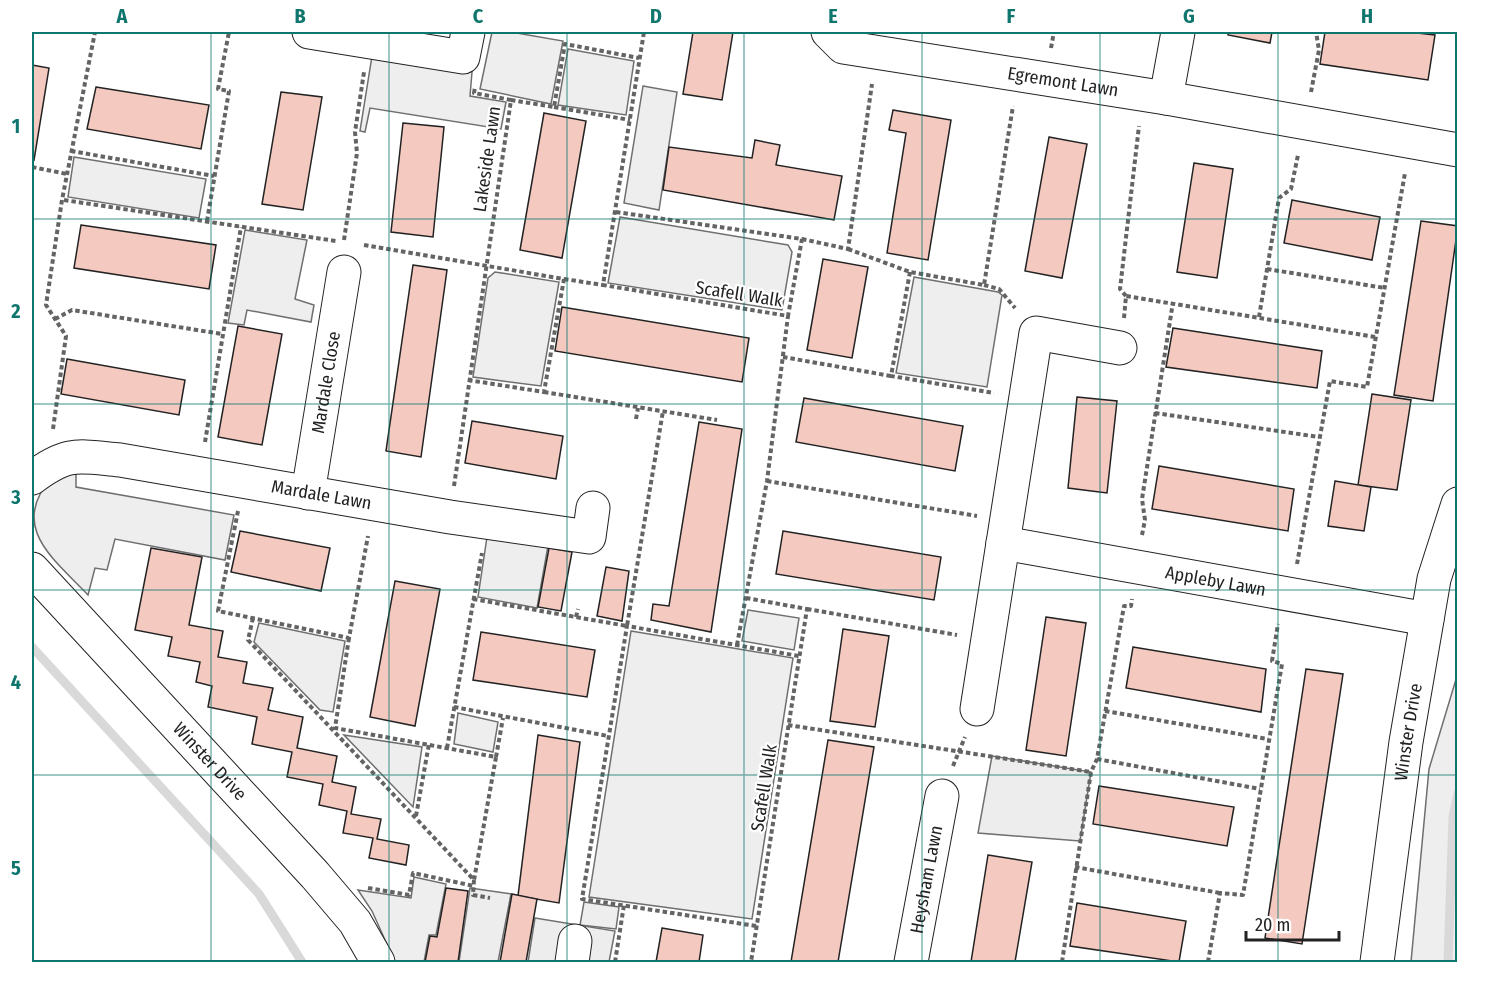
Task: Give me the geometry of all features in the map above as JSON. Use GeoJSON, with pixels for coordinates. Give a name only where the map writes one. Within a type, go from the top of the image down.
{"type":"FeatureCollection","features":[{"type":"Feature","properties":{"kind":"street"},"geometry":{"type":"LineString","coordinates":[[309,32],[369,41],[466,44]]}},
{"type":"Feature","properties":{"kind":"street","name":"Egremont Lawn"},"geometry":{"type":"LineString","coordinates":[[828,32],[843,47],[1154,96],[1458,150]]}},
{"type":"Feature","properties":{"kind":"street"},"geometry":{"type":"LineString","coordinates":[[1154,96],[1178,32]]}},
{"type":"Feature","properties":{"kind":"street","name":"Mardale Close"},"geometry":{"type":"LineString","coordinates":[[308,493],[344,257]]}},
{"type":"Feature","properties":{"kind":"street"},"geometry":{"type":"LineString","coordinates":[[977,709],[1036,333],[1120,348]]}},
{"type":"Feature","properties":{"kind":"street","name":"Mardale Lawn"},"geometry":{"type":"LineString","coordinates":[[58,459],[76,456],[120,460],[450,517],[589,537],[593,508]]}},
{"type":"Feature","properties":{"kind":"street"},"geometry":{"type":"LineString","coordinates":[[32,478],[58,459]]}},
{"type":"Feature","properties":{"kind":"street","name":"Winster Drive"},"geometry":{"type":"LineString","coordinates":[[1377,963],[1406,742],[1434,579],[1458,504]]}},
{"type":"Feature","properties":{"kind":"street","name":"Appleby Lawn"},"geometry":{"type":"LineString","coordinates":[[1005,532],[1137,568],[1427,620]]}},
{"type":"Feature","properties":{"kind":"street","name":"Winster Drive"},"geometry":{"type":"LineString","coordinates":[[32,569],[337,901],[355,922],[378,963]]}},
{"type":"Feature","properties":{"kind":"street","name":"Heysham Lawn"},"geometry":{"type":"LineString","coordinates":[[911,963],[942,796]]}},
{"type":"Feature","properties":{"kind":"path"},"geometry":{"type":"LineString","coordinates":[[58,459],[52,434],[66,336],[46,305],[67,174],[95,32]]}},
{"type":"Feature","properties":{"kind":"path"},"geometry":{"type":"LineString","coordinates":[[207,221],[229,91],[218,89],[229,32]]}},
{"type":"Feature","properties":{"kind":"path"},"geometry":{"type":"LineString","coordinates":[[603,285],[644,32]]}},
{"type":"Feature","properties":{"kind":"path"},"geometry":{"type":"LineString","coordinates":[[1259,316],[1279,198],[1291,189],[1305,123],[1319,50],[1316,32]]}},
{"type":"Feature","properties":{"kind":"path"},"geometry":{"type":"LineString","coordinates":[[344,257],[369,41]]}},
{"type":"Feature","properties":{"kind":"path","name":"Lakeside Lawn"},"geometry":{"type":"LineString","coordinates":[[450,517],[468,380],[511,100],[474,93],[479,69],[466,44]]}},
{"type":"Feature","properties":{"kind":"path"},"geometry":{"type":"LineString","coordinates":[[554,107],[566,44],[639,58]]}},
{"type":"Feature","properties":{"kind":"path"},"geometry":{"type":"LineString","coordinates":[[848,249],[877,53]]}},
{"type":"Feature","properties":{"kind":"path"},"geometry":{"type":"LineString","coordinates":[[984,285],[1018,76]]}},
{"type":"Feature","properties":{"kind":"path"},"geometry":{"type":"LineString","coordinates":[[1154,96],[1120,289],[1126,296],[1259,316],[1375,337]]}},
{"type":"Feature","properties":{"kind":"path"},"geometry":{"type":"LineString","coordinates":[[511,100],[630,120]]}},
{"type":"Feature","properties":{"kind":"path"},"geometry":{"type":"LineString","coordinates":[[1075,867],[1220,893],[1243,895],[1282,664],[1272,661],[1330,381],[1367,387],[1410,142]]}},
{"type":"Feature","properties":{"kind":"path"},"geometry":{"type":"LineString","coordinates":[[71,152],[214,176]]}},
{"type":"Feature","properties":{"kind":"path"},"geometry":{"type":"LineString","coordinates":[[32,168],[67,174]]}},
{"type":"Feature","properties":{"kind":"path"},"geometry":{"type":"LineString","coordinates":[[64,200],[241,227],[344,257],[485,266],[564,279],[544,393]]}},
{"type":"Feature","properties":{"kind":"path"},"geometry":{"type":"LineString","coordinates":[[616,212],[801,239],[848,249],[910,272],[999,289],[1036,333]]}},
{"type":"Feature","properties":{"kind":"path"},"geometry":{"type":"LineString","coordinates":[[200,474],[241,227]]}},
{"type":"Feature","properties":{"kind":"path","name":"Scafell Walk"},"geometry":{"type":"LineString","coordinates":[[564,279],[788,316],[801,239]]}},
{"type":"Feature","properties":{"kind":"path"},"geometry":{"type":"LineString","coordinates":[[1268,269],[1385,288]]}},
{"type":"Feature","properties":{"kind":"path"},"geometry":{"type":"LineString","coordinates":[[891,376],[910,272]]}},
{"type":"Feature","properties":{"kind":"path"},"geometry":{"type":"LineString","coordinates":[[1120,348],[1126,296]]}},
{"type":"Feature","properties":{"kind":"path"},"geometry":{"type":"LineString","coordinates":[[1062,963],[1090,772],[1097,759],[1124,606],[1131,606],[1145,520],[1142,499],[1173,302]]}},
{"type":"Feature","properties":{"kind":"path"},"geometry":{"type":"LineString","coordinates":[[55,319],[72,310],[222,334]]}},
{"type":"Feature","properties":{"kind":"path"},"geometry":{"type":"LineString","coordinates":[[737,645],[767,481],[788,316]]}},
{"type":"Feature","properties":{"kind":"path"},"geometry":{"type":"LineString","coordinates":[[783,357],[1026,399]]}},
{"type":"Feature","properties":{"kind":"path"},"geometry":{"type":"LineString","coordinates":[[468,380],[717,420]]}},
{"type":"Feature","properties":{"kind":"path"},"geometry":{"type":"LineString","coordinates":[[636,419],[638,408]]}},
{"type":"Feature","properties":{"kind":"path"},"geometry":{"type":"LineString","coordinates":[[663,411],[582,899],[756,926]]}},
{"type":"Feature","properties":{"kind":"path"},"geometry":{"type":"LineString","coordinates":[[1155,412],[1319,437]]}},
{"type":"Feature","properties":{"kind":"path"},"geometry":{"type":"LineString","coordinates":[[244,481],[218,611],[350,638]]}},
{"type":"Feature","properties":{"kind":"path"},"geometry":{"type":"LineString","coordinates":[[767,481],[1005,532]]}},
{"type":"Feature","properties":{"kind":"path"},"geometry":{"type":"LineString","coordinates":[[334,729],[374,504]]}},
{"type":"Feature","properties":{"kind":"path"},"geometry":{"type":"LineString","coordinates":[[447,748],[487,522]]}},
{"type":"Feature","properties":{"kind":"path"},"geometry":{"type":"LineString","coordinates":[[746,598],[987,640]]}},
{"type":"Feature","properties":{"kind":"path"},"geometry":{"type":"LineString","coordinates":[[473,599],[799,656]]}},
{"type":"Feature","properties":{"kind":"path"},"geometry":{"type":"LineString","coordinates":[[576,617],[578,609]]}},
{"type":"Feature","properties":{"kind":"path","name":"Scafell Walk"},"geometry":{"type":"LineString","coordinates":[[751,963],[807,609]]}},
{"type":"Feature","properties":{"kind":"path"},"geometry":{"type":"LineString","coordinates":[[253,618],[248,640],[474,880]]}},
{"type":"Feature","properties":{"kind":"path"},"geometry":{"type":"LineString","coordinates":[[454,707],[608,736]]}},
{"type":"Feature","properties":{"kind":"path"},"geometry":{"type":"LineString","coordinates":[[942,796],[977,709]]}},
{"type":"Feature","properties":{"kind":"path"},"geometry":{"type":"LineString","coordinates":[[1105,711],[1268,739]]}},
{"type":"Feature","properties":{"kind":"path"},"geometry":{"type":"LineString","coordinates":[[490,898],[472,895],[503,718]]}},
{"type":"Feature","properties":{"kind":"path"},"geometry":{"type":"LineString","coordinates":[[788,725],[1090,772]]}},
{"type":"Feature","properties":{"kind":"path"},"geometry":{"type":"LineString","coordinates":[[334,729],[496,757]]}},
{"type":"Feature","properties":{"kind":"path"},"geometry":{"type":"LineString","coordinates":[[416,816],[429,744]]}},
{"type":"Feature","properties":{"kind":"path"},"geometry":{"type":"LineString","coordinates":[[1097,759],[1260,789]]}},
{"type":"Feature","properties":{"kind":"path"},"geometry":{"type":"LineString","coordinates":[[337,901],[357,886],[409,895],[413,873],[474,886]]}},
{"type":"Feature","properties":{"kind":"path"},"geometry":{"type":"LineString","coordinates":[[1208,963],[1220,893]]}},
{"type":"Feature","properties":{"kind":"path"},"geometry":{"type":"LineString","coordinates":[[615,963],[624,905]]}},
{"type":"Feature","properties":{"kind":"shaded area"},"geometry":{"type":"Polygon","coordinates":[[[492,32],[511,32],[563,41],[551,104],[480,89],[492,32]]]}},
{"type":"Feature","properties":{"kind":"shaded area"},"geometry":{"type":"Polygon","coordinates":[[[568,49],[634,61],[626,115],[558,105],[568,49]]]}},
{"type":"Feature","properties":{"kind":"shaded area"},"geometry":{"type":"Polygon","coordinates":[[[372,56],[472,72],[470,96],[506,102],[501,129],[370,108],[365,132],[360,131],[372,56]]]}},
{"type":"Feature","properties":{"kind":"shaded area"},"geometry":{"type":"Polygon","coordinates":[[[643,86],[677,92],[659,210],[624,203],[643,86]]]}},
{"type":"Feature","properties":{"kind":"shaded area"},"geometry":{"type":"Polygon","coordinates":[[[74,157],[206,179],[199,218],[68,197],[74,157]]]}},
{"type":"Feature","properties":{"kind":"shaded area"},"geometry":{"type":"Polygon","coordinates":[[[620,217],[788,245],[792,252],[782,310],[608,283],[620,217]]]}},
{"type":"Feature","properties":{"kind":"shaded area"},"geometry":{"type":"Polygon","coordinates":[[[245,230],[307,240],[295,299],[314,305],[311,322],[247,310],[244,325],[228,323],[245,230]]]}},
{"type":"Feature","properties":{"kind":"shaded area"},"geometry":{"type":"Polygon","coordinates":[[[495,272],[559,282],[541,386],[473,377],[488,278],[495,272]]]}},
{"type":"Feature","properties":{"kind":"shaded area"},"geometry":{"type":"Polygon","coordinates":[[[914,277],[998,292],[1002,295],[987,387],[896,373],[914,277]]]}},
{"type":"Feature","properties":{"kind":"shaded area"},"geometry":{"type":"Polygon","coordinates":[[[76,473],[76,487],[234,515],[225,560],[115,539],[107,570],[95,568],[88,595],[50,555],[35,527],[34,511],[40,495],[52,477],[76,473]]]}},
{"type":"Feature","properties":{"kind":"shaded area"},"geometry":{"type":"Polygon","coordinates":[[[487,537],[548,546],[537,608],[478,597],[487,537]]]}},
{"type":"Feature","properties":{"kind":"shaded area"},"geometry":{"type":"Polygon","coordinates":[[[748,610],[799,618],[794,650],[742,641],[748,610]]]}},
{"type":"Feature","properties":{"kind":"shaded area"},"geometry":{"type":"Polygon","coordinates":[[[259,623],[345,641],[333,712],[320,710],[254,642],[259,623]]]}},
{"type":"Feature","properties":{"kind":"shaded area"},"geometry":{"type":"Polygon","coordinates":[[[631,631],[793,658],[752,919],[589,897],[631,631]]]}},
{"type":"Feature","properties":{"kind":"shaded area"},"geometry":{"type":"Polygon","coordinates":[[[1457,676],[1457,962],[1411,962],[1429,769],[1457,676]]]}},
{"type":"Feature","properties":{"kind":"shaded area"},"geometry":{"type":"Polygon","coordinates":[[[458,713],[498,722],[493,752],[454,744],[458,713]]]}},
{"type":"Feature","properties":{"kind":"shaded area"},"geometry":{"type":"Polygon","coordinates":[[[344,735],[422,747],[413,807],[344,735]]]}},
{"type":"Feature","properties":{"kind":"shaded area"},"geometry":{"type":"Polygon","coordinates":[[[992,756],[1091,772],[1080,841],[978,833],[992,756]]]}},
{"type":"Feature","properties":{"kind":"shaded area"},"geometry":{"type":"Polygon","coordinates":[[[414,877],[446,884],[436,935],[429,935],[424,962],[395,962],[372,911],[358,890],[411,898],[414,877]]]}},
{"type":"Feature","properties":{"kind":"shaded area"},"geometry":{"type":"Polygon","coordinates":[[[470,888],[511,894],[498,962],[459,962],[470,888]]]}},
{"type":"Feature","properties":{"kind":"shaded area"},"geometry":{"type":"Polygon","coordinates":[[[584,902],[619,907],[616,929],[580,925],[584,902]]]}},
{"type":"Feature","properties":{"kind":"shaded area"},"geometry":{"type":"Polygon","coordinates":[[[535,918],[615,931],[609,962],[528,962],[535,918]]]}},
{"type":"Feature","properties":{"kind":"building"},"geometry":{"type":"Polygon","coordinates":[[[693,32],[733,32],[722,100],[683,94],[693,32]]]}},
{"type":"Feature","properties":{"kind":"building"},"geometry":{"type":"Polygon","coordinates":[[[1228,32],[1272,32],[1270,43],[1228,35],[1228,32]]]}},
{"type":"Feature","properties":{"kind":"building"},"geometry":{"type":"Polygon","coordinates":[[[1325,32],[1408,32],[1435,35],[1428,80],[1320,64],[1325,32]]]}},
{"type":"Feature","properties":{"kind":"building"},"geometry":{"type":"Polygon","coordinates":[[[32,65],[49,68],[34,160],[32,159],[32,65]]]}},
{"type":"Feature","properties":{"kind":"building"},"geometry":{"type":"Polygon","coordinates":[[[96,87],[209,105],[201,149],[87,129],[96,87]]]}},
{"type":"Feature","properties":{"kind":"building"},"geometry":{"type":"Polygon","coordinates":[[[281,92],[322,97],[303,210],[262,204],[281,92]]]}},
{"type":"Feature","properties":{"kind":"building"},"geometry":{"type":"Polygon","coordinates":[[[893,110],[951,120],[928,260],[887,253],[906,133],[889,130],[893,110]]]}},
{"type":"Feature","properties":{"kind":"building"},"geometry":{"type":"Polygon","coordinates":[[[544,113],[586,121],[562,258],[520,250],[544,113]]]}},
{"type":"Feature","properties":{"kind":"building"},"geometry":{"type":"Polygon","coordinates":[[[403,123],[444,127],[433,237],[391,232],[403,123]]]}},
{"type":"Feature","properties":{"kind":"building"},"geometry":{"type":"Polygon","coordinates":[[[1049,137],[1087,144],[1062,278],[1025,271],[1049,137]]]}},
{"type":"Feature","properties":{"kind":"building"},"geometry":{"type":"Polygon","coordinates":[[[755,140],[780,145],[776,165],[842,176],[834,220],[663,190],[669,147],[752,158],[755,140]]]}},
{"type":"Feature","properties":{"kind":"building"},"geometry":{"type":"Polygon","coordinates":[[[1194,163],[1233,169],[1217,278],[1177,272],[1194,163]]]}},
{"type":"Feature","properties":{"kind":"building"},"geometry":{"type":"Polygon","coordinates":[[[1292,200],[1380,217],[1372,260],[1284,243],[1292,200]]]}},
{"type":"Feature","properties":{"kind":"building"},"geometry":{"type":"Polygon","coordinates":[[[1421,221],[1458,226],[1433,401],[1394,395],[1421,221]]]}},
{"type":"Feature","properties":{"kind":"building"},"geometry":{"type":"Polygon","coordinates":[[[81,225],[216,245],[209,289],[74,268],[81,225]]]}},
{"type":"Feature","properties":{"kind":"building"},"geometry":{"type":"Polygon","coordinates":[[[823,259],[868,267],[852,358],[807,350],[823,259]]]}},
{"type":"Feature","properties":{"kind":"building"},"geometry":{"type":"Polygon","coordinates":[[[413,265],[447,270],[421,457],[386,451],[413,265]]]}},
{"type":"Feature","properties":{"kind":"building"},"geometry":{"type":"Polygon","coordinates":[[[562,307],[749,338],[742,382],[555,351],[562,307]]]}},
{"type":"Feature","properties":{"kind":"building"},"geometry":{"type":"Polygon","coordinates":[[[238,326],[282,334],[262,445],[218,437],[238,326]]]}},
{"type":"Feature","properties":{"kind":"building"},"geometry":{"type":"Polygon","coordinates":[[[1173,328],[1322,351],[1317,388],[1166,367],[1173,328]]]}},
{"type":"Feature","properties":{"kind":"building"},"geometry":{"type":"Polygon","coordinates":[[[67,359],[185,380],[179,415],[61,394],[67,359]]]}},
{"type":"Feature","properties":{"kind":"building"},"geometry":{"type":"Polygon","coordinates":[[[1372,394],[1411,400],[1397,490],[1358,485],[1372,394]]]}},
{"type":"Feature","properties":{"kind":"building"},"geometry":{"type":"Polygon","coordinates":[[[1077,397],[1117,401],[1107,493],[1068,488],[1077,397]]]}},
{"type":"Feature","properties":{"kind":"building"},"geometry":{"type":"Polygon","coordinates":[[[804,398],[963,426],[955,471],[796,442],[804,398]]]}},
{"type":"Feature","properties":{"kind":"building"},"geometry":{"type":"Polygon","coordinates":[[[472,421],[563,436],[556,479],[465,463],[472,421]]]}},
{"type":"Feature","properties":{"kind":"building"},"geometry":{"type":"Polygon","coordinates":[[[699,422],[742,429],[711,632],[651,620],[653,604],[669,606],[699,422]]]}},
{"type":"Feature","properties":{"kind":"building"},"geometry":{"type":"Polygon","coordinates":[[[1159,466],[1294,489],[1288,531],[1152,509],[1159,466]]]}},
{"type":"Feature","properties":{"kind":"building"},"geometry":{"type":"Polygon","coordinates":[[[1335,481],[1371,487],[1364,531],[1328,526],[1335,481]]]}},
{"type":"Feature","properties":{"kind":"building"},"geometry":{"type":"Polygon","coordinates":[[[240,531],[330,548],[321,591],[231,572],[240,531]]]}},
{"type":"Feature","properties":{"kind":"building"},"geometry":{"type":"Polygon","coordinates":[[[783,531],[941,557],[934,600],[776,574],[783,531]]]}},
{"type":"Feature","properties":{"kind":"building"},"geometry":{"type":"Polygon","coordinates":[[[151,548],[202,557],[189,625],[223,631],[218,657],[247,662],[243,683],[273,688],[268,710],[303,717],[297,748],[337,756],[332,782],[356,787],[351,814],[381,819],[377,839],[409,845],[406,865],[369,858],[373,838],[343,833],[347,811],[319,805],[323,784],[287,777],[292,752],[252,744],[257,717],[208,707],[212,686],[196,682],[200,662],[168,656],[172,637],[135,630],[151,548]]]}},
{"type":"Feature","properties":{"kind":"building"},"geometry":{"type":"Polygon","coordinates":[[[549,548],[572,552],[561,611],[538,607],[549,548]]]}},
{"type":"Feature","properties":{"kind":"building"},"geometry":{"type":"Polygon","coordinates":[[[606,567],[629,571],[622,621],[597,616],[606,567]]]}},
{"type":"Feature","properties":{"kind":"building"},"geometry":{"type":"Polygon","coordinates":[[[395,581],[440,589],[415,726],[370,717],[395,581]]]}},
{"type":"Feature","properties":{"kind":"building"},"geometry":{"type":"Polygon","coordinates":[[[1046,617],[1086,623],[1066,756],[1026,750],[1046,617]]]}},
{"type":"Feature","properties":{"kind":"building"},"geometry":{"type":"Polygon","coordinates":[[[843,629],[889,636],[875,727],[830,721],[843,629]]]}},
{"type":"Feature","properties":{"kind":"building"},"geometry":{"type":"Polygon","coordinates":[[[481,632],[595,650],[587,697],[473,680],[481,632]]]}},
{"type":"Feature","properties":{"kind":"building"},"geometry":{"type":"Polygon","coordinates":[[[1133,647],[1266,669],[1261,712],[1126,688],[1133,647]]]}},
{"type":"Feature","properties":{"kind":"building"},"geometry":{"type":"Polygon","coordinates":[[[1306,669],[1343,674],[1302,944],[1265,938],[1306,669]]]}},
{"type":"Feature","properties":{"kind":"building"},"geometry":{"type":"Polygon","coordinates":[[[538,735],[580,742],[559,903],[518,896],[538,735]]]}},
{"type":"Feature","properties":{"kind":"building"},"geometry":{"type":"Polygon","coordinates":[[[828,740],[874,747],[838,962],[791,962],[828,740]]]}},
{"type":"Feature","properties":{"kind":"building"},"geometry":{"type":"Polygon","coordinates":[[[1099,786],[1234,807],[1227,846],[1093,824],[1099,786]]]}},
{"type":"Feature","properties":{"kind":"building"},"geometry":{"type":"Polygon","coordinates":[[[988,855],[1032,862],[1015,962],[971,962],[988,855]]]}},
{"type":"Feature","properties":{"kind":"building"},"geometry":{"type":"Polygon","coordinates":[[[446,888],[468,891],[458,962],[425,962],[430,936],[437,937],[446,888]]]}},
{"type":"Feature","properties":{"kind":"building"},"geometry":{"type":"Polygon","coordinates":[[[512,894],[537,899],[526,962],[500,962],[512,894]]]}},
{"type":"Feature","properties":{"kind":"building"},"geometry":{"type":"Polygon","coordinates":[[[1077,903],[1186,921],[1179,962],[1070,946],[1077,903]]]}},
{"type":"Feature","properties":{"kind":"building"},"geometry":{"type":"Polygon","coordinates":[[[662,928],[703,935],[699,962],[656,962],[662,928]]]}},
{"type":"Feature","properties":{"kind":"waterway"},"geometry":{"type":"LineString","coordinates":[[32,647],[259,894],[302,962]]}},
{"type":"Feature","properties":{"kind":"waterway"},"geometry":{"type":"LineString","coordinates":[[1448,962],[1453,817],[1458,793]]}}]}
